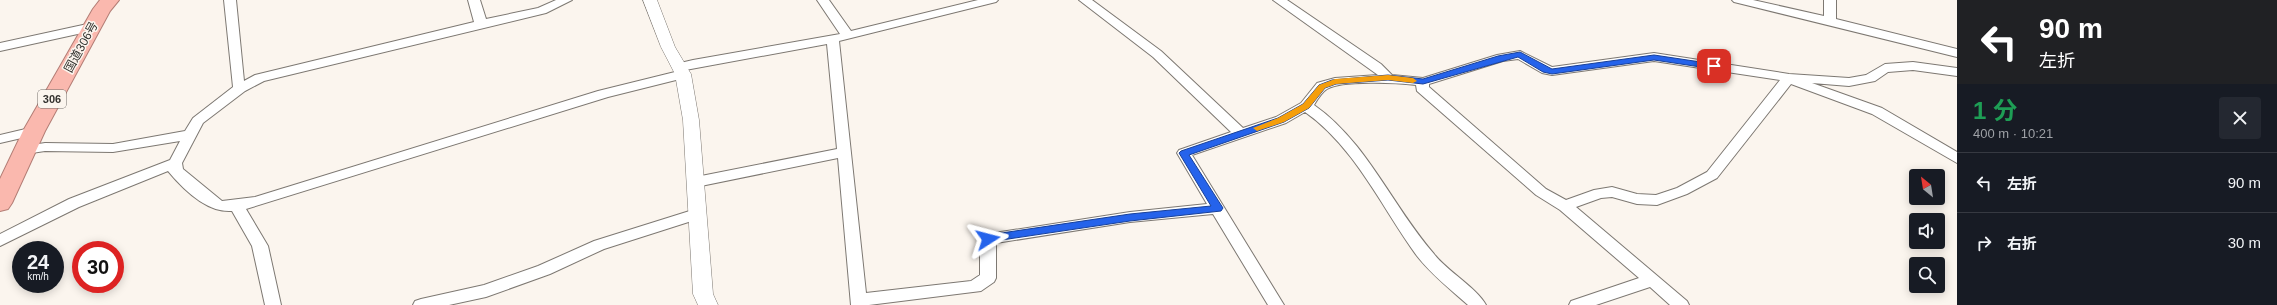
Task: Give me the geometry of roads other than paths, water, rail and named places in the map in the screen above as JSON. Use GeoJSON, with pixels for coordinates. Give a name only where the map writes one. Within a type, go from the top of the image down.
{"type":"FeatureCollection","features":[{"type":"Feature","properties":{"kind":"highway","name":"国道306号"},"geometry":{"type":"LineString","coordinates":[[0,203],[34,131],[92,28],[110,0]]}},
{"type":"Feature","properties":{"kind":"street"},"geometry":{"type":"LineString","coordinates":[[230,0],[238,84],[240,88]]}},
{"type":"Feature","properties":{"kind":"street"},"geometry":{"type":"LineString","coordinates":[[474,0],[480,24]]}},
{"type":"Feature","properties":{"kind":"street"},"geometry":{"type":"LineString","coordinates":[[566,0],[542,11],[480,24],[260,78],[240,88],[198,121],[175,163],[174,169],[189,184],[218,206],[236,206],[257,201],[718,58],[782,49],[840,37],[992,0]]}},
{"type":"Feature","properties":{"kind":"street"},"geometry":{"type":"LineString","coordinates":[[650,0],[668,47],[682,70],[691,120],[696,182],[696,214],[703,294],[708,305]]}},
{"type":"Feature","properties":{"kind":"street"},"geometry":{"type":"LineString","coordinates":[[823,0],[840,37],[843,152],[859,303],[975,287],[988,278],[988,239],[1130,217],[1218,208]]}},
{"type":"Feature","properties":{"kind":"street"},"geometry":{"type":"LineString","coordinates":[[1085,0],[1157,54],[1198,91],[1241,134]]}},
{"type":"Feature","properties":{"kind":"street"},"geometry":{"type":"LineString","coordinates":[[1279,0],[1377,67],[1388,78]]}},
{"type":"Feature","properties":{"kind":"street"},"geometry":{"type":"LineString","coordinates":[[1738,0],[1830,20],[1957,54]]}},
{"type":"Feature","properties":{"kind":"street"},"geometry":{"type":"LineString","coordinates":[[1830,0],[1830,20]]}},
{"type":"Feature","properties":{"kind":"street"},"geometry":{"type":"LineString","coordinates":[[0,47],[92,28]]}},
{"type":"Feature","properties":{"kind":"street"},"geometry":{"type":"LineString","coordinates":[[1276,305],[1184,153],[1281,120],[1306,106],[1322,86],[1335,82],[1388,78],[1423,82],[1445,77],[1501,58],[1520,55],[1546,70],[1552,71],[1654,58],[1789,78],[1849,82],[1870,78],[1885,68],[1913,66],[1957,72]]}},
{"type":"Feature","properties":{"kind":"street"},"geometry":{"type":"LineString","coordinates":[[1789,78],[1813,90],[1849,99],[1878,112],[1957,158]]}},
{"type":"Feature","properties":{"kind":"street"},"geometry":{"type":"LineString","coordinates":[[1565,206],[1599,193],[1612,192],[1637,199],[1657,200],[1682,191],[1712,175],[1725,162],[1757,116],[1789,78]]}},
{"type":"Feature","properties":{"kind":"street"},"geometry":{"type":"LineString","coordinates":[[1423,82],[1422,88],[1541,192],[1565,206],[1650,281],[1681,305]]}},
{"type":"Feature","properties":{"kind":"street"},"geometry":{"type":"LineString","coordinates":[[1306,106],[1318,112],[1346,144],[1424,254],[1478,305]]}},
{"type":"Feature","properties":{"kind":"street"},"geometry":{"type":"LineString","coordinates":[[0,139],[34,131]]}},
{"type":"Feature","properties":{"kind":"street"},"geometry":{"type":"LineString","coordinates":[[25,150],[45,147],[113,148],[190,135]]}},
{"type":"Feature","properties":{"kind":"street"},"geometry":{"type":"LineString","coordinates":[[696,182],[843,152]]}},
{"type":"Feature","properties":{"kind":"street"},"geometry":{"type":"LineString","coordinates":[[0,241],[74,203],[175,163]]}},
{"type":"Feature","properties":{"kind":"street"},"geometry":{"type":"LineString","coordinates":[[236,206],[248,223],[260,246],[273,305]]}},
{"type":"Feature","properties":{"kind":"street"},"geometry":{"type":"LineString","coordinates":[[421,305],[486,292],[544,270],[599,245],[696,214]]}},
{"type":"Feature","properties":{"kind":"street"},"geometry":{"type":"LineString","coordinates":[[1577,305],[1650,281]]}}]}
